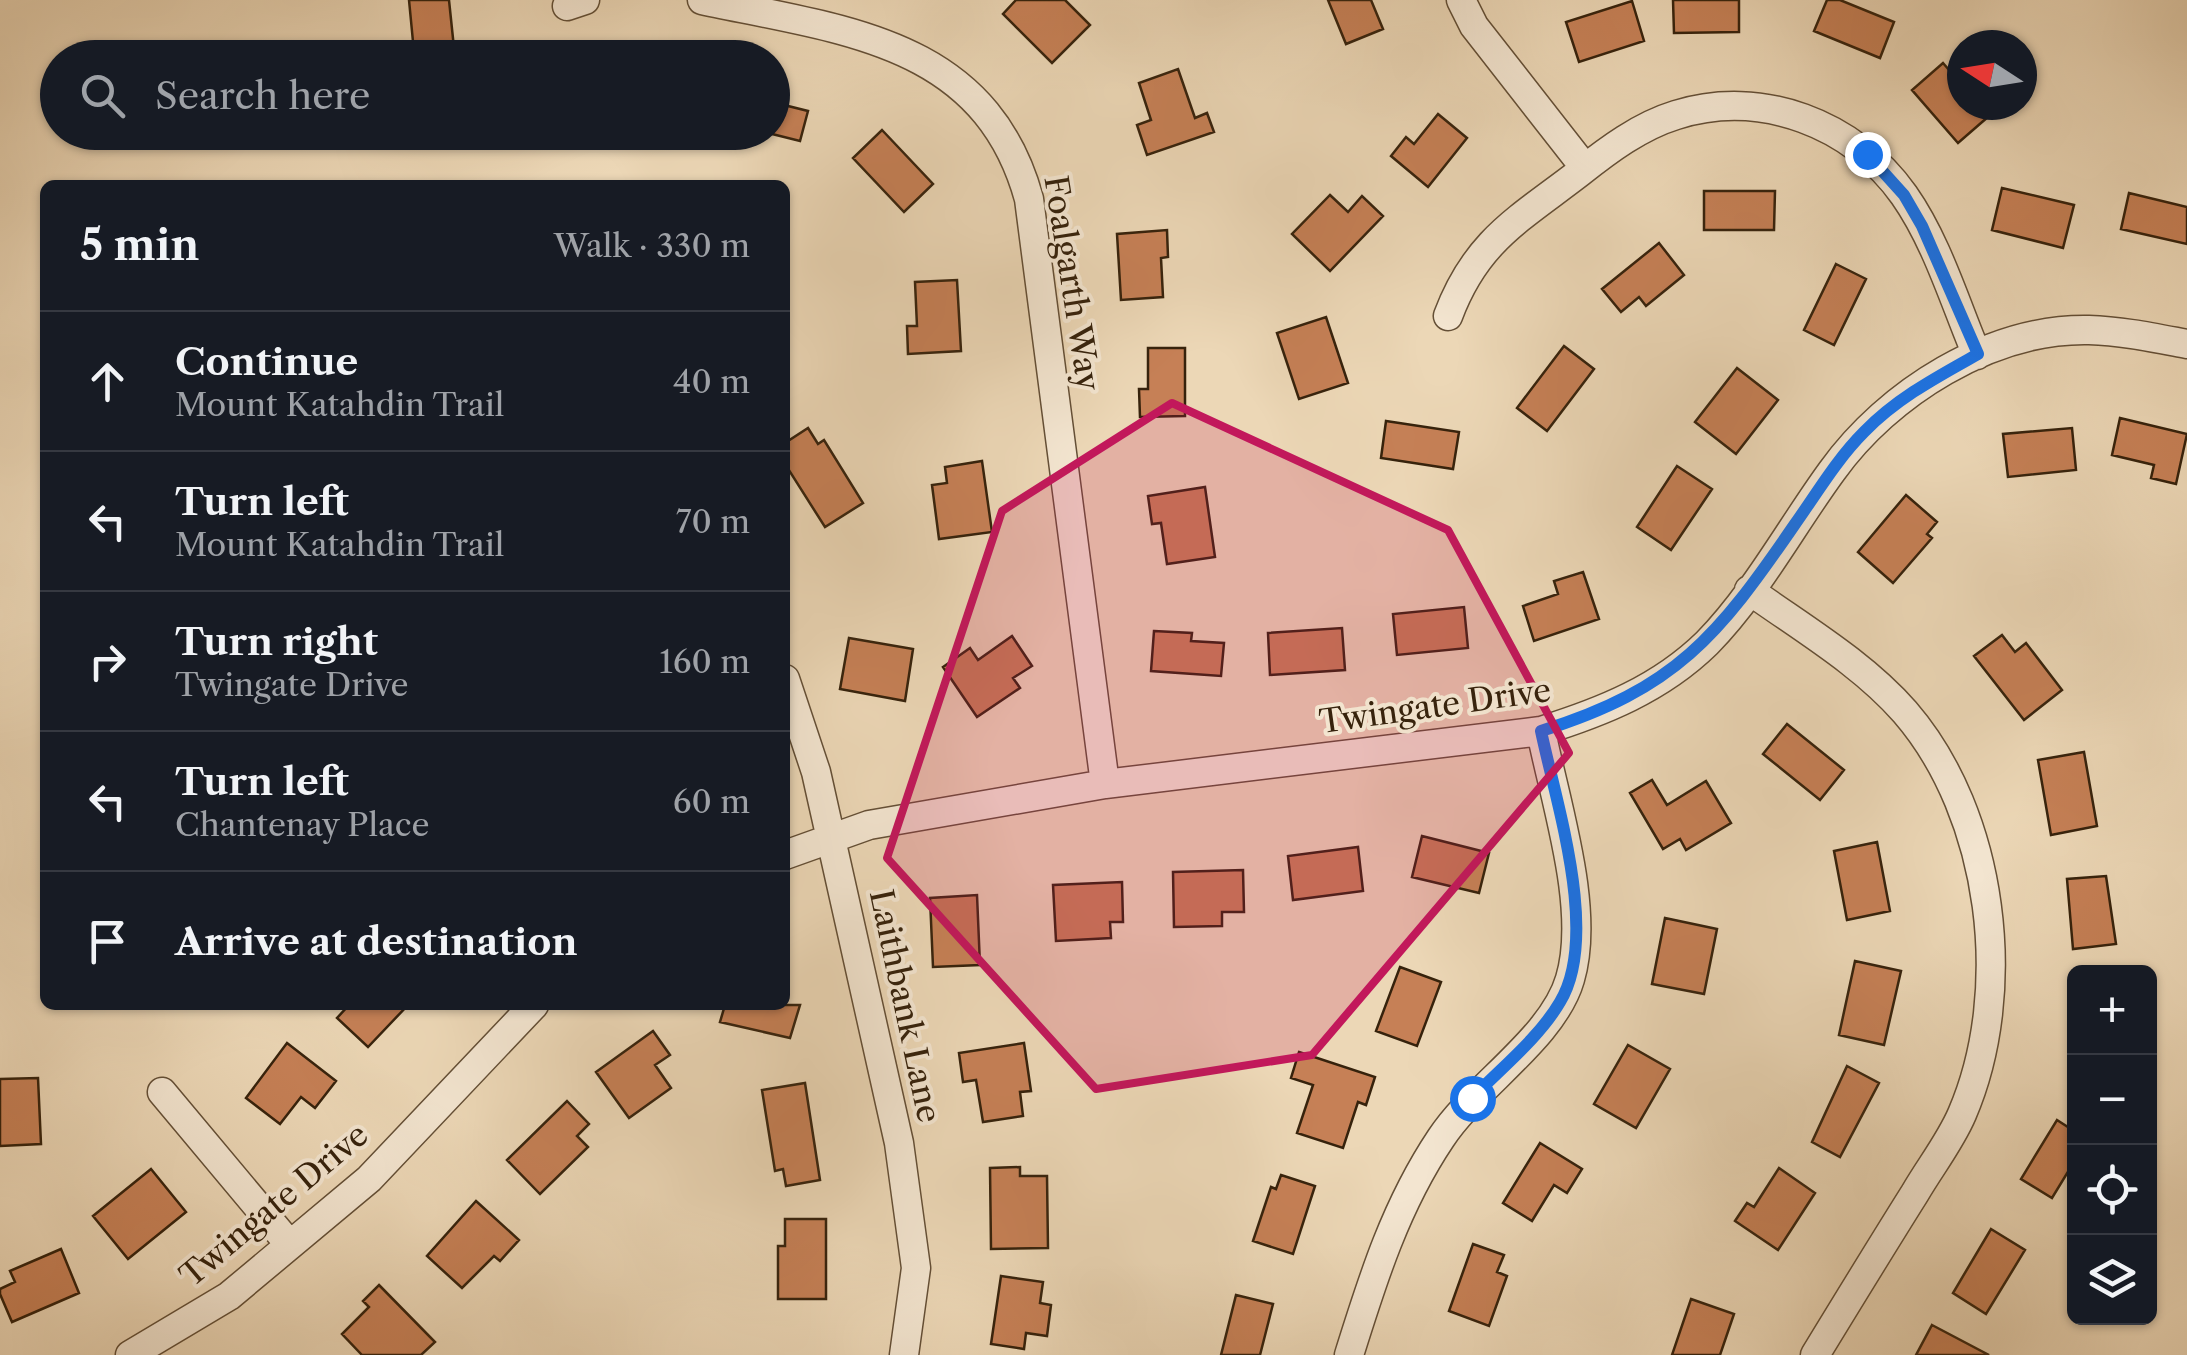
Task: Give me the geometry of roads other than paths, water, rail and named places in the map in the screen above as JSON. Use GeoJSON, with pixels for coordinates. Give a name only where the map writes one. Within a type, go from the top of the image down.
{"type":"FeatureCollection","features":[{"type":"Feature","properties":{"kind":"street","name":"Foalgarth Way"},"geometry":{"type":"LineString","coordinates":[[702,0],[829,27],[904,49],[948,74],[978,99],[1020,166],[1032,218],[1105,784]]}},
{"type":"Feature","properties":{"kind":"street"},"geometry":{"type":"LineString","coordinates":[[1460,0],[1474,26],[1585,168]]}},
{"type":"Feature","properties":{"kind":"street"},"geometry":{"type":"LineString","coordinates":[[1448,316],[1462,278],[1485,246],[1585,168],[1644,128],[1703,108],[1766,108],[1826,127],[1867,154],[1904,195],[1978,354]]}},
{"type":"Feature","properties":{"kind":"street","name":"Twingate Drive"},"geometry":{"type":"LineString","coordinates":[[790,852],[870,825],[1105,784],[1541,731],[1604,712],[1658,682],[1707,642],[1864,432],[1918,387],[1978,354],[2029,338],[2086,330],[2187,344]]}},
{"type":"Feature","properties":{"kind":"street"},"geometry":{"type":"LineString","coordinates":[[1749,590],[1870,677],[1906,713],[1936,755],[1958,800],[1974,849],[1991,940],[1993,992],[1983,1059],[1960,1118],[1815,1355]]}},
{"type":"Feature","properties":{"kind":"street","name":"Laithbank Lane"},"geometry":{"type":"LineString","coordinates":[[790,696],[831,837],[900,1143],[916,1268],[904,1355]]}},
{"type":"Feature","properties":{"kind":"street"},"geometry":{"type":"LineString","coordinates":[[1350,1355],[1381,1256],[1442,1136],[1472,1098],[1549,1018],[1570,978],[1575,948],[1574,893],[1541,731]]}},
{"type":"Feature","properties":{"kind":"street","name":"Twingate Drive"},"geometry":{"type":"LineString","coordinates":[[130,1355],[229,1296],[369,1179],[529,1010]]}},
{"type":"Feature","properties":{"kind":"street"},"geometry":{"type":"LineString","coordinates":[[162,1092],[290,1245]]}}]}
